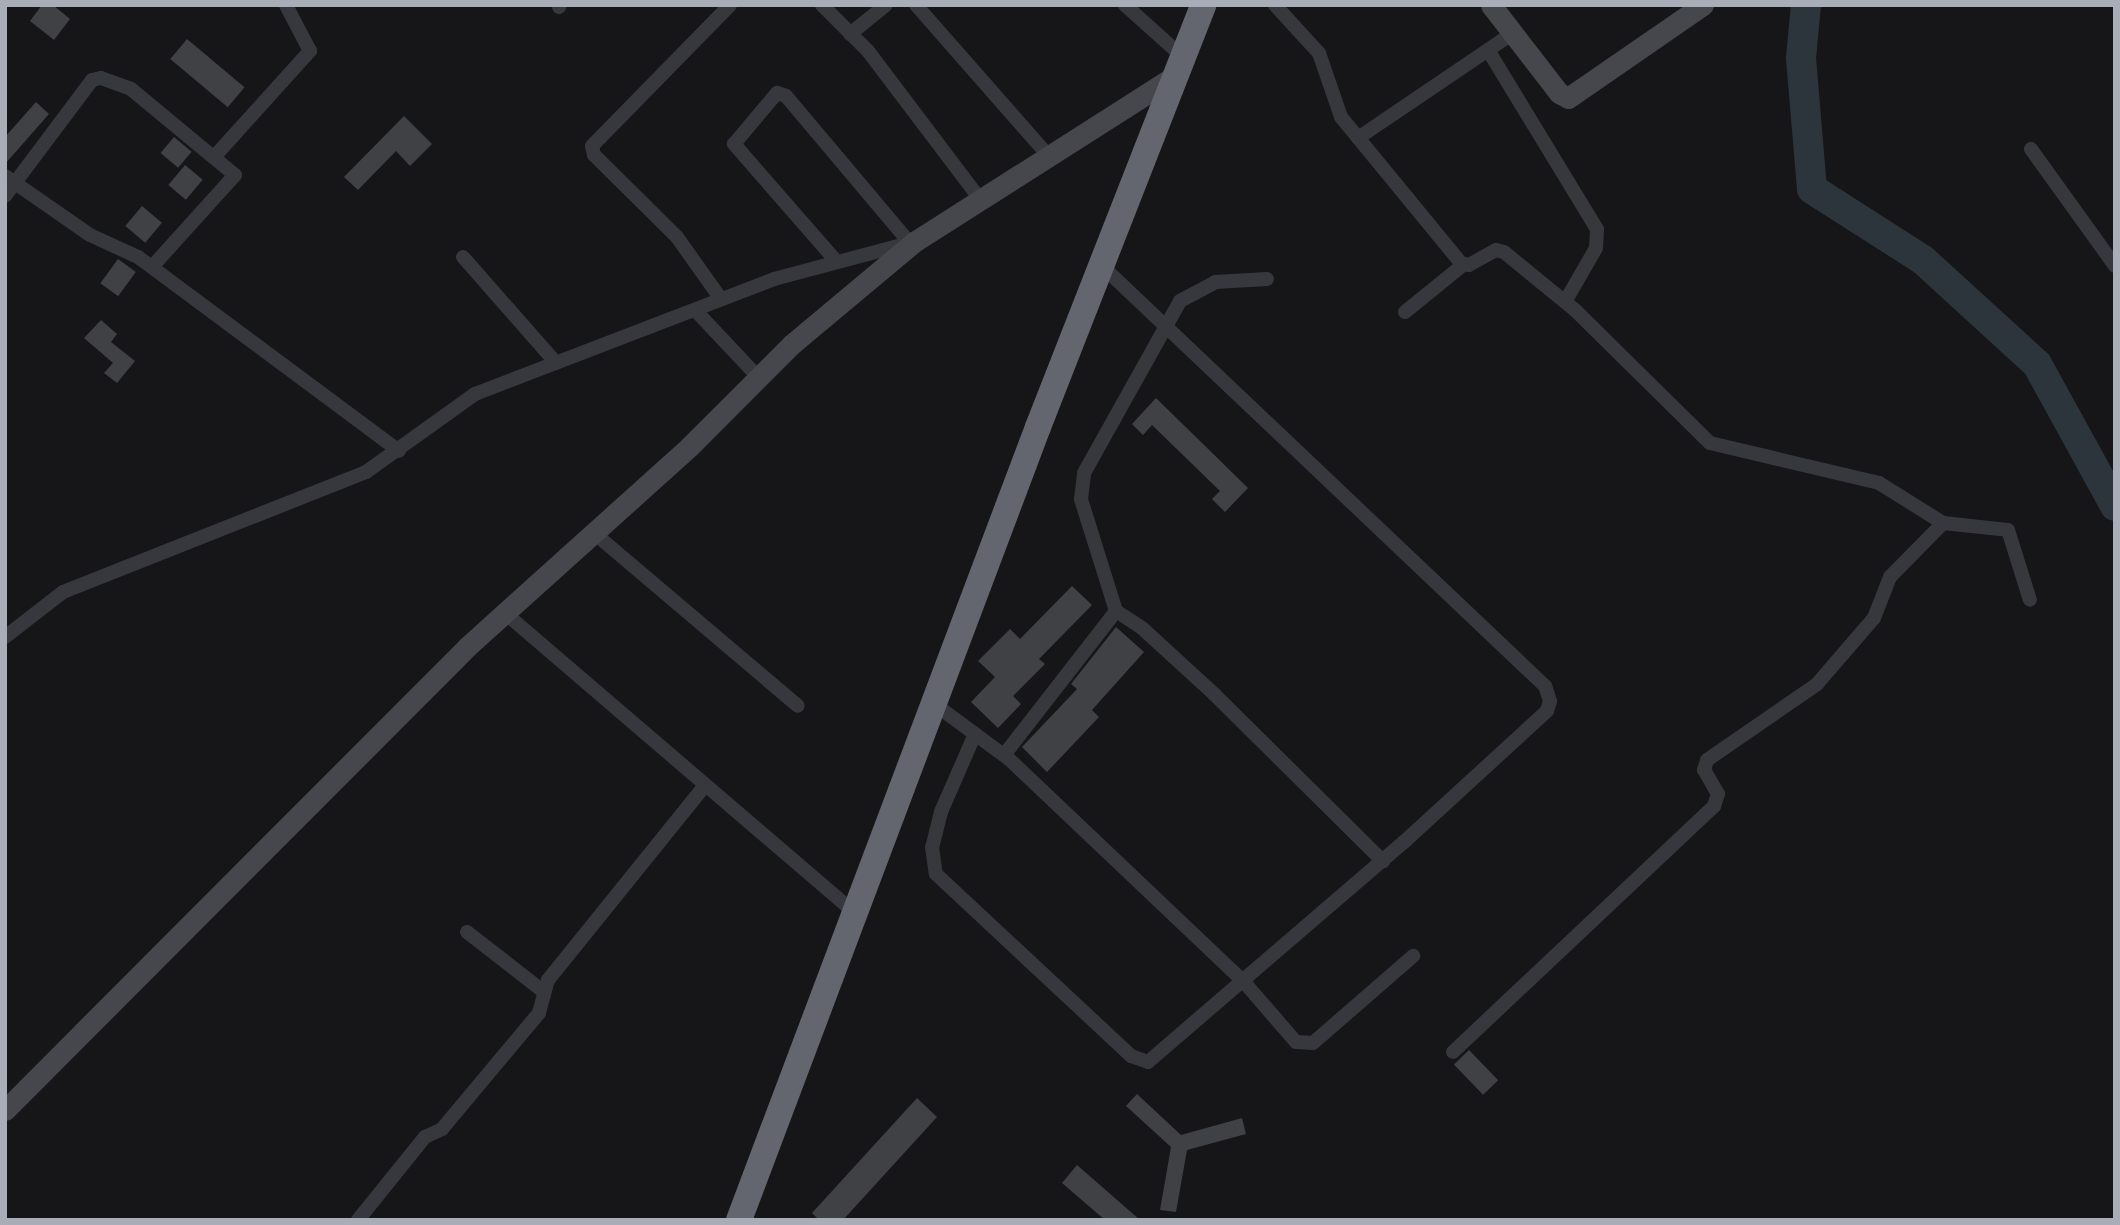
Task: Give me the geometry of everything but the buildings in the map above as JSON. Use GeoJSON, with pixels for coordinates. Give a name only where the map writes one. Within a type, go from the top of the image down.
{"type":"FeatureCollection","features":[{"type":"Feature","properties":{"kind":"highway"},"geometry":{"type":"LineString","coordinates":[[740,1220],[853,911],[1203,5]]}},
{"type":"Feature","properties":{"kind":"street"},"geometry":{"type":"LineString","coordinates":[[215,156],[310,51],[286,5]]}},
{"type":"Feature","properties":{"kind":"street"},"geometry":{"type":"LineString","coordinates":[[822,5],[850,34],[980,199]]}},
{"type":"Feature","properties":{"kind":"street"},"geometry":{"type":"LineString","coordinates":[[850,34],[886,5]]}},
{"type":"Feature","properties":{"kind":"street"},"geometry":{"type":"LineString","coordinates":[[916,5],[1048,155]]}},
{"type":"Feature","properties":{"kind":"street"},"geometry":{"type":"LineString","coordinates":[[5,1110],[198,913],[505,613],[759,378],[912,242],[1048,155],[1179,66],[1125,5]]}},
{"type":"Feature","properties":{"kind":"street"},"geometry":{"type":"LineString","coordinates":[[1275,5],[1319,53],[1336,107],[1358,138],[1464,264]]}},
{"type":"Feature","properties":{"kind":"street"},"geometry":{"type":"LineString","coordinates":[[1491,5],[1559,93],[1573,98],[1703,5]]}},
{"type":"Feature","properties":{"kind":"street"},"geometry":{"type":"LineString","coordinates":[[721,299],[677,237],[594,155],[592,146],[725,7]]}},
{"type":"Feature","properties":{"kind":"street"},"geometry":{"type":"LineString","coordinates":[[1358,138],[1513,33]]}},
{"type":"Feature","properties":{"kind":"street"},"geometry":{"type":"LineString","coordinates":[[1488,50],[1597,229],[1596,247],[1565,302]]}},
{"type":"Feature","properties":{"kind":"street"},"geometry":{"type":"LineString","coordinates":[[5,196],[10,180],[96,78],[131,89],[215,156],[233,172],[235,180],[152,267]]}},
{"type":"Feature","properties":{"kind":"street"},"geometry":{"type":"LineString","coordinates":[[836,262],[734,144],[777,93],[786,96],[912,242]]}},
{"type":"Feature","properties":{"kind":"street"},"geometry":{"type":"LineString","coordinates":[[2031,149],[2110,245],[2115,266]]}},
{"type":"Feature","properties":{"kind":"street"},"geometry":{"type":"LineString","coordinates":[[10,180],[90,235],[152,267],[398,451]]}},
{"type":"Feature","properties":{"kind":"street"},"geometry":{"type":"LineString","coordinates":[[5,637],[63,592],[332,486],[398,451],[465,400],[721,299],[836,262],[912,242]]}},
{"type":"Feature","properties":{"kind":"street"},"geometry":{"type":"LineString","coordinates":[[1405,312],[1464,264],[1501,251],[1565,302],[1710,443],[1879,483],[1943,523],[2008,530],[2030,600]]}},
{"type":"Feature","properties":{"kind":"street"},"geometry":{"type":"LineString","coordinates":[[463,257],[556,363]]}},
{"type":"Feature","properties":{"kind":"street"},"geometry":{"type":"LineString","coordinates":[[975,734],[941,812],[932,847],[942,882],[1140,1061],[1155,1060],[1382,861],[1546,711],[1550,694],[1101,265]]}},
{"type":"Feature","properties":{"kind":"street"},"geometry":{"type":"LineString","coordinates":[[1267,279],[1214,282],[1196,289],[1180,301],[1164,324],[1081,484],[1084,511],[1116,611],[1142,628],[1214,694],[1382,861]]}},
{"type":"Feature","properties":{"kind":"street"},"geometry":{"type":"LineString","coordinates":[[695,310],[759,378]]}},
{"type":"Feature","properties":{"kind":"street"},"geometry":{"type":"LineString","coordinates":[[1454,1052],[1714,806],[1718,794],[1705,763],[1816,684],[1874,618],[1891,577],[1943,523]]}},
{"type":"Feature","properties":{"kind":"street"},"geometry":{"type":"LineString","coordinates":[[594,533],[799,706]]}},
{"type":"Feature","properties":{"kind":"street"},"geometry":{"type":"LineString","coordinates":[[1004,755],[1116,611]]}},
{"type":"Feature","properties":{"kind":"street"},"geometry":{"type":"LineString","coordinates":[[505,613],[704,787],[853,911]]}},
{"type":"Feature","properties":{"kind":"street"},"geometry":{"type":"LineString","coordinates":[[933,703],[1004,755],[1244,982],[1296,1042],[1308,1045],[1413,956]]}},
{"type":"Feature","properties":{"kind":"street"},"geometry":{"type":"LineString","coordinates":[[358,1220],[385,1183],[425,1137],[446,1125],[539,1013],[548,980],[704,787]]}},
{"type":"Feature","properties":{"kind":"street"},"geometry":{"type":"LineString","coordinates":[[467,932],[544,992]]}},
{"type":"Feature","properties":{"kind":"waterway"},"geometry":{"type":"LineString","coordinates":[[1806,5],[1801,58],[1812,189],[1923,260],[2037,364],[2115,506]]}}]}
